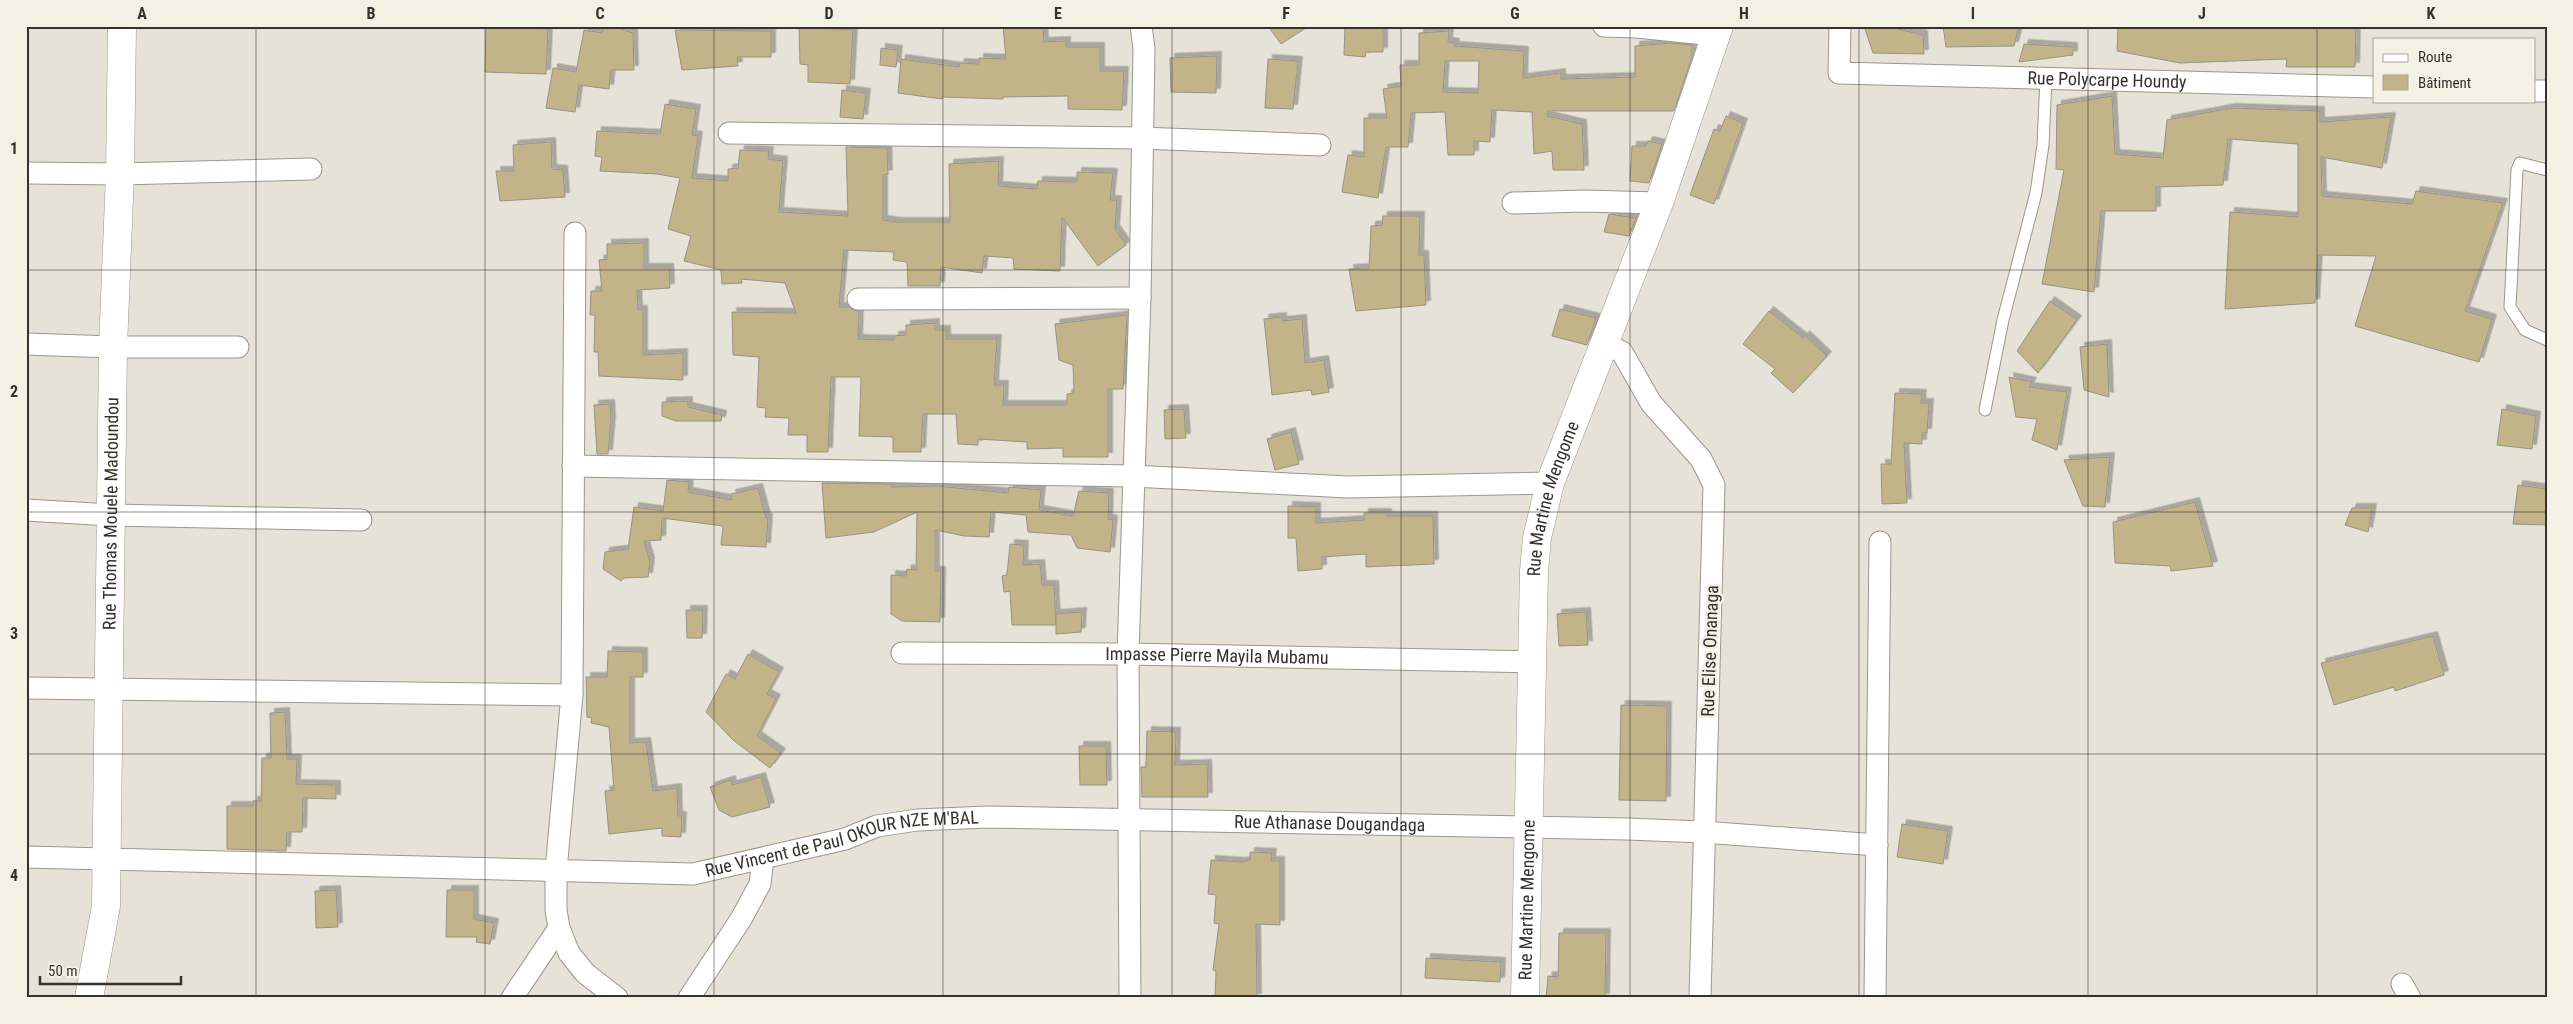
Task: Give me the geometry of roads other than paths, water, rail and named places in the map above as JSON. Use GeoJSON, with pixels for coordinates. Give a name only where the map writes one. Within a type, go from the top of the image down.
{"type":"FeatureCollection","features":[{"type":"Feature","properties":{"kind":"street","name":"Rue Thomas Mouele Madoundou"},"geometry":{"type":"LineString","coordinates":[[89,998],[106,906],[108,860],[112,347],[120,174],[122,26]]}},
{"type":"Feature","properties":{"kind":"street"},"geometry":{"type":"LineString","coordinates":[[1130,998],[1128,654],[1140,298],[1141,138],[1144,48],[1141,26]]}},
{"type":"Feature","properties":{"kind":"street"},"geometry":{"type":"LineString","coordinates":[[1604,26],[1717,31]]}},
{"type":"Feature","properties":{"kind":"street","name":"Rue Polycarpe Houndy"},"geometry":{"type":"LineString","coordinates":[[1840,26],[1839,74],[2373,87]]}},
{"type":"Feature","properties":{"kind":"street","name":"Rue Martine Mengome"},"geometry":{"type":"LineString","coordinates":[[1525,998],[1537,538],[1550,483],[1659,203],[1717,31]]}},
{"type":"Feature","properties":{"kind":"street"},"geometry":{"type":"LineString","coordinates":[[729,133],[1141,138],[1320,145]]}},
{"type":"Feature","properties":{"kind":"street"},"geometry":{"type":"LineString","coordinates":[[26,173],[120,174],[311,169]]}},
{"type":"Feature","properties":{"kind":"street"},"geometry":{"type":"LineString","coordinates":[[1513,203],[1584,201],[1659,203]]}},
{"type":"Feature","properties":{"kind":"street"},"geometry":{"type":"LineString","coordinates":[[576,233],[572,695],[556,870],[556,910],[558,928],[569,953],[584,973],[617,998]]}},
{"type":"Feature","properties":{"kind":"street"},"geometry":{"type":"LineString","coordinates":[[858,299],[1140,298]]}},
{"type":"Feature","properties":{"kind":"street"},"geometry":{"type":"LineString","coordinates":[[26,344],[112,347],[238,347]]}},
{"type":"Feature","properties":{"kind":"street","name":"Rue Elise Onanaga"},"geometry":{"type":"LineString","coordinates":[[1605,344],[1622,352],[1651,404],[1701,460],[1714,484],[1703,832],[1700,998]]}},
{"type":"Feature","properties":{"kind":"street"},"geometry":{"type":"LineString","coordinates":[[573,466],[1133,476],[1348,487],[1550,483]]}},
{"type":"Feature","properties":{"kind":"street"},"geometry":{"type":"LineString","coordinates":[[26,510],[110,515],[361,520]]}},
{"type":"Feature","properties":{"kind":"street"},"geometry":{"type":"LineString","coordinates":[[1874,998],[1880,542]]}},
{"type":"Feature","properties":{"kind":"street","name":"Impasse Pierre Mayila Mubamu"},"geometry":{"type":"LineString","coordinates":[[902,653],[1128,654],[1533,662]]}},
{"type":"Feature","properties":{"kind":"street"},"geometry":{"type":"LineString","coordinates":[[26,688],[572,695]]}},
{"type":"Feature","properties":{"kind":"street","name":"Rue Vincent de Paul OKOUR NZE M'BAL"},"geometry":{"type":"LineString","coordinates":[[26,857],[693,874],[845,840],[877,826],[917,820],[987,818],[1129,820]]}},
{"type":"Feature","properties":{"kind":"street","name":"Rue Athanase Dougandaga"},"geometry":{"type":"LineString","coordinates":[[1129,820],[1703,832],[1876,845]]}},
{"type":"Feature","properties":{"kind":"street"},"geometry":{"type":"LineString","coordinates":[[689,998],[741,919],[760,884],[763,859]]}},
{"type":"Feature","properties":{"kind":"street"},"geometry":{"type":"LineString","coordinates":[[512,998],[558,928]]}},
{"type":"Feature","properties":{"kind":"lane"},"geometry":{"type":"LineString","coordinates":[[1985,410],[2003,320],[2036,193],[2044,145],[2046,78]]}},
{"type":"Feature","properties":{"kind":"lane"},"geometry":{"type":"LineString","coordinates":[[2547,170],[2520,163],[2517,170],[2510,307],[2525,330],[2547,340]]}}]}
